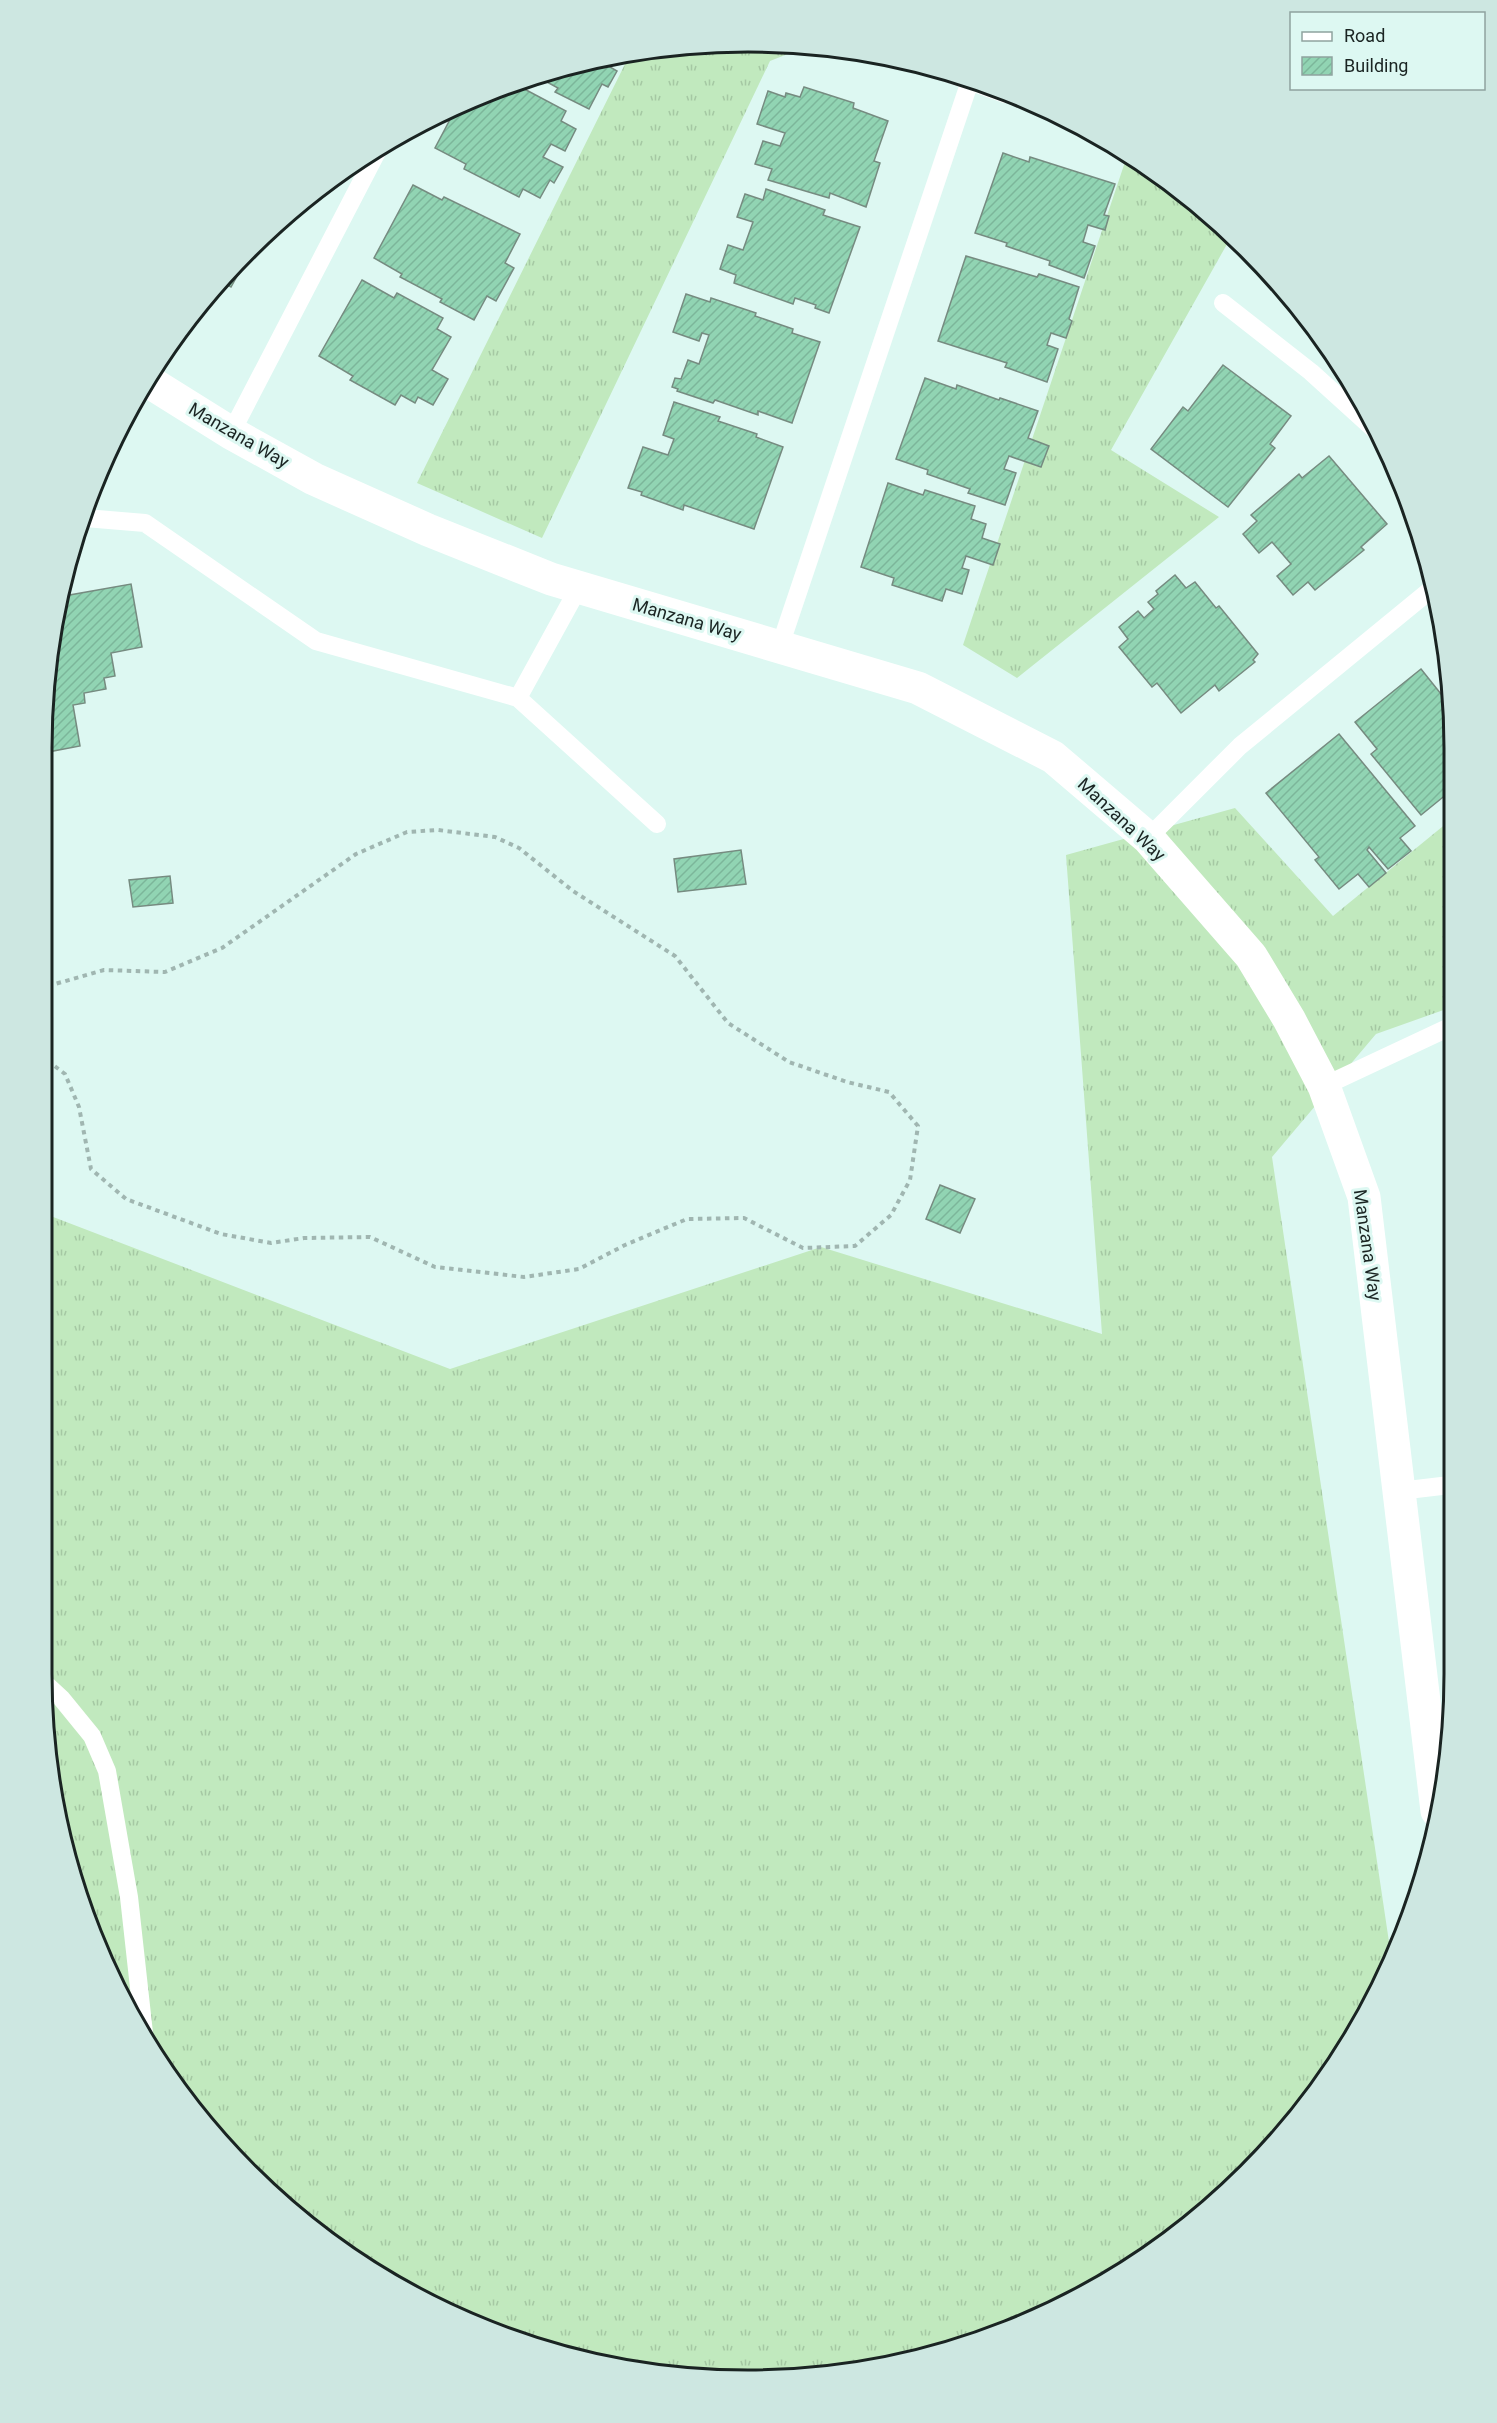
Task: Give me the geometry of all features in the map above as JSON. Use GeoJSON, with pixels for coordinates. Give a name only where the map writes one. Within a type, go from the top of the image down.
{"type":"FeatureCollection","features":[{"type":"Feature","properties":{"kind":"street","name":"Manzana Way"},"geometry":{"type":"LineString","coordinates":[[155,386],[231,433],[314,479],[428,530],[551,579],[918,688],[1053,757],[1148,838],[1251,957],[1289,1019],[1324,1086],[1364,1197],[1435,1790]]}},
{"type":"Feature","properties":{"kind":"lane"},"geometry":{"type":"LineString","coordinates":[[780,646],[968,88]]}},
{"type":"Feature","properties":{"kind":"lane"},"geometry":{"type":"LineString","coordinates":[[231,433],[370,165]]}},
{"type":"Feature","properties":{"kind":"lane"},"geometry":{"type":"LineString","coordinates":[[1223,303],[1311,372],[1360,416]]}},
{"type":"Feature","properties":{"kind":"lane"},"geometry":{"type":"LineString","coordinates":[[91,519],[145,523],[316,641],[518,698],[657,824]]}},
{"type":"Feature","properties":{"kind":"lane"},"geometry":{"type":"LineString","coordinates":[[518,698],[579,587]]}},
{"type":"Feature","properties":{"kind":"lane"},"geometry":{"type":"LineString","coordinates":[[1148,838],[1240,746],[1426,592]]}},
{"type":"Feature","properties":{"kind":"lane"},"geometry":{"type":"LineString","coordinates":[[1324,1086],[1444,1029]]}},
{"type":"Feature","properties":{"kind":"lane"},"geometry":{"type":"LineString","coordinates":[[1399,1491],[1444,1486]]}},
{"type":"Feature","properties":{"kind":"lane"},"geometry":{"type":"LineString","coordinates":[[53,1690],[92,1736],[107,1771],[129,1898],[142,2015]]}},
{"type":"Feature","properties":{"kind":"path"},"geometry":{"type":"LineString","coordinates":[[52,986],[104,970],[165,972],[222,948],[356,854],[407,832],[438,830],[495,837],[519,848],[573,891],[675,956],[728,1023],[789,1062],[847,1082],[889,1092],[918,1126],[910,1180],[891,1215],[855,1246],[803,1248],[744,1218],[687,1219],[625,1245],[579,1269],[524,1277],[435,1267],[370,1237],[304,1238],[271,1243],[221,1234],[126,1199],[91,1169],[79,1107],[65,1074],[52,1064]]}},
{"type":"Feature","properties":{"kind":"green space"},"geometry":{"type":"Polygon","coordinates":[[[748,52],[788,54],[770,61],[542,538],[417,483],[625,64],[703,54],[748,52]]]}},
{"type":"Feature","properties":{"kind":"green space"},"geometry":{"type":"Polygon","coordinates":[[[1124,164],[1172,196],[1227,244],[1111,450],[1219,517],[1017,678],[963,645],[1124,164]]]}},
{"type":"Feature","properties":{"kind":"green space"},"geometry":{"type":"Polygon","coordinates":[[[1235,808],[1333,916],[1444,825],[1444,1010],[1376,1034],[1272,1157],[1390,1946],[1351,2023],[1327,2061],[1301,2098],[1241,2167],[1172,2227],[1135,2253],[1056,2299],[1015,2318],[929,2347],[884,2357],[839,2365],[748,2370],[658,2365],[613,2357],[568,2347],[482,2318],[400,2277],[362,2253],[325,2227],[256,2167],[196,2098],[170,2061],[124,1982],[105,1941],[76,1855],[58,1765],[54,1720],[52,1674],[52,1217],[450,1369],[821,1247],[1102,1334],[1066,855],[1235,808]]]}},
{"type":"Feature","properties":{"kind":"building"},"geometry":{"type":"Polygon","coordinates":[[[610,67],[617,71],[608,87],[602,84],[589,109],[555,92],[558,88],[547,82],[610,67]]]}},
{"type":"Feature","properties":{"kind":"building"},"geometry":{"type":"Polygon","coordinates":[[[804,87],[854,103],[853,108],[888,121],[874,161],[880,163],[866,207],[830,193],[829,198],[768,180],[772,169],[755,164],[763,141],[780,146],[785,133],[757,124],[768,91],[785,97],[786,93],[800,97],[804,87]]]}},
{"type":"Feature","properties":{"kind":"building"},"geometry":{"type":"Polygon","coordinates":[[[525,89],[566,111],[561,121],[576,129],[565,151],[551,144],[543,157],[563,167],[554,183],[550,180],[540,198],[523,189],[519,197],[464,169],[466,164],[435,148],[450,120],[525,89]]]}},
{"type":"Feature","properties":{"kind":"building"},"geometry":{"type":"Polygon","coordinates":[[[1003,153],[1029,162],[1030,157],[1115,184],[1104,215],[1109,216],[1105,230],[1088,225],[1083,242],[1095,246],[1084,278],[1049,265],[1050,261],[1006,246],[1007,243],[975,233],[1003,153]]]}},
{"type":"Feature","properties":{"kind":"building"},"geometry":{"type":"Polygon","coordinates":[[[413,185],[442,200],[444,197],[520,234],[505,263],[514,268],[496,301],[487,296],[474,320],[440,302],[442,299],[400,277],[402,274],[374,258],[413,185]]]}},
{"type":"Feature","properties":{"kind":"building"},"geometry":{"type":"Polygon","coordinates":[[[766,189],[825,210],[823,215],[860,227],[829,313],[815,308],[816,305],[795,298],[793,304],[734,283],[736,275],[720,269],[728,245],[743,250],[753,222],[737,217],[745,194],[763,200],[766,189]]]}},
{"type":"Feature","properties":{"kind":"building"},"geometry":{"type":"Polygon","coordinates":[[[966,256],[1037,277],[1039,274],[1079,287],[1066,338],[1051,333],[1047,345],[1058,349],[1047,382],[1005,367],[1007,363],[938,341],[966,256]]]}},
{"type":"Feature","properties":{"kind":"building"},"geometry":{"type":"Polygon","coordinates":[[[362,280],[394,298],[397,293],[443,318],[437,329],[451,337],[432,370],[448,379],[433,405],[418,397],[415,403],[401,395],[395,405],[350,380],[353,376],[319,356],[362,280]]]}},
{"type":"Feature","properties":{"kind":"building"},"geometry":{"type":"Polygon","coordinates":[[[686,294],[710,302],[711,298],[756,313],[755,316],[793,329],[792,333],[820,342],[792,423],[758,411],[758,415],[715,400],[713,403],[677,391],[678,389],[672,387],[675,378],[681,379],[688,360],[699,364],[709,335],[702,333],[699,341],[673,332],[686,294]]]}},
{"type":"Feature","properties":{"kind":"building"},"geometry":{"type":"Polygon","coordinates":[[[1223,365],[1291,416],[1270,444],[1275,448],[1228,507],[1151,449],[1183,407],[1188,411],[1223,365]]]}},
{"type":"Feature","properties":{"kind":"building"},"geometry":{"type":"Polygon","coordinates":[[[925,378],[956,389],[957,385],[1038,411],[1028,438],[1049,446],[1041,467],[1009,456],[1004,469],[1016,473],[1005,505],[968,493],[970,489],[927,474],[928,470],[896,459],[925,378]]]}},
{"type":"Feature","properties":{"kind":"building"},"geometry":{"type":"Polygon","coordinates":[[[674,402],[720,417],[718,421],[757,434],[756,437],[783,447],[754,529],[684,505],[683,510],[628,488],[643,447],[668,455],[674,439],[663,435],[674,402]]]}},
{"type":"Feature","properties":{"kind":"building"},"geometry":{"type":"Polygon","coordinates":[[[1329,456],[1387,524],[1361,547],[1364,550],[1315,590],[1308,582],[1293,595],[1277,576],[1291,564],[1272,542],[1259,553],[1243,534],[1257,521],[1251,515],[1299,474],[1302,478],[1329,456]]]}},
{"type":"Feature","properties":{"kind":"building"},"geometry":{"type":"Polygon","coordinates":[[[888,483],[923,495],[925,490],[975,506],[971,519],[986,524],[982,538],[1000,544],[993,565],[966,556],[962,568],[969,570],[962,594],[946,589],[942,601],[892,585],[894,578],[861,567],[888,483]]]}},
{"type":"Feature","properties":{"kind":"building"},"geometry":{"type":"Polygon","coordinates":[[[1175,575],[1186,588],[1195,582],[1216,608],[1219,606],[1258,654],[1253,660],[1255,662],[1219,691],[1215,685],[1181,713],[1157,683],[1152,687],[1119,647],[1128,639],[1119,627],[1138,611],[1144,618],[1154,609],[1148,602],[1158,594],[1156,591],[1175,575]]]}},
{"type":"Feature","properties":{"kind":"building"},"geometry":{"type":"Polygon","coordinates":[[[131,584],[142,647],[111,653],[115,676],[104,678],[106,689],[84,693],[85,703],[73,705],[80,746],[52,751],[58,658],[70,595],[131,584]]]}},
{"type":"Feature","properties":{"kind":"building"},"geometry":{"type":"Polygon","coordinates":[[[1421,669],[1442,696],[1444,796],[1421,815],[1371,754],[1377,749],[1355,722],[1421,669]]]}},
{"type":"Feature","properties":{"kind":"building"},"geometry":{"type":"Polygon","coordinates":[[[1339,734],[1415,826],[1400,838],[1411,851],[1388,869],[1369,847],[1367,850],[1386,873],[1369,887],[1358,874],[1339,889],[1315,860],[1319,857],[1266,793],[1339,734]]]}},
{"type":"Feature","properties":{"kind":"building"},"geometry":{"type":"Polygon","coordinates":[[[741,850],[746,884],[678,892],[674,859],[741,850]]]}},
{"type":"Feature","properties":{"kind":"building"},"geometry":{"type":"Polygon","coordinates":[[[170,876],[173,903],[133,907],[129,880],[170,876]]]}},
{"type":"Feature","properties":{"kind":"building"},"geometry":{"type":"Polygon","coordinates":[[[940,1185],[975,1199],[960,1233],[926,1219],[940,1185]]]}}]}
